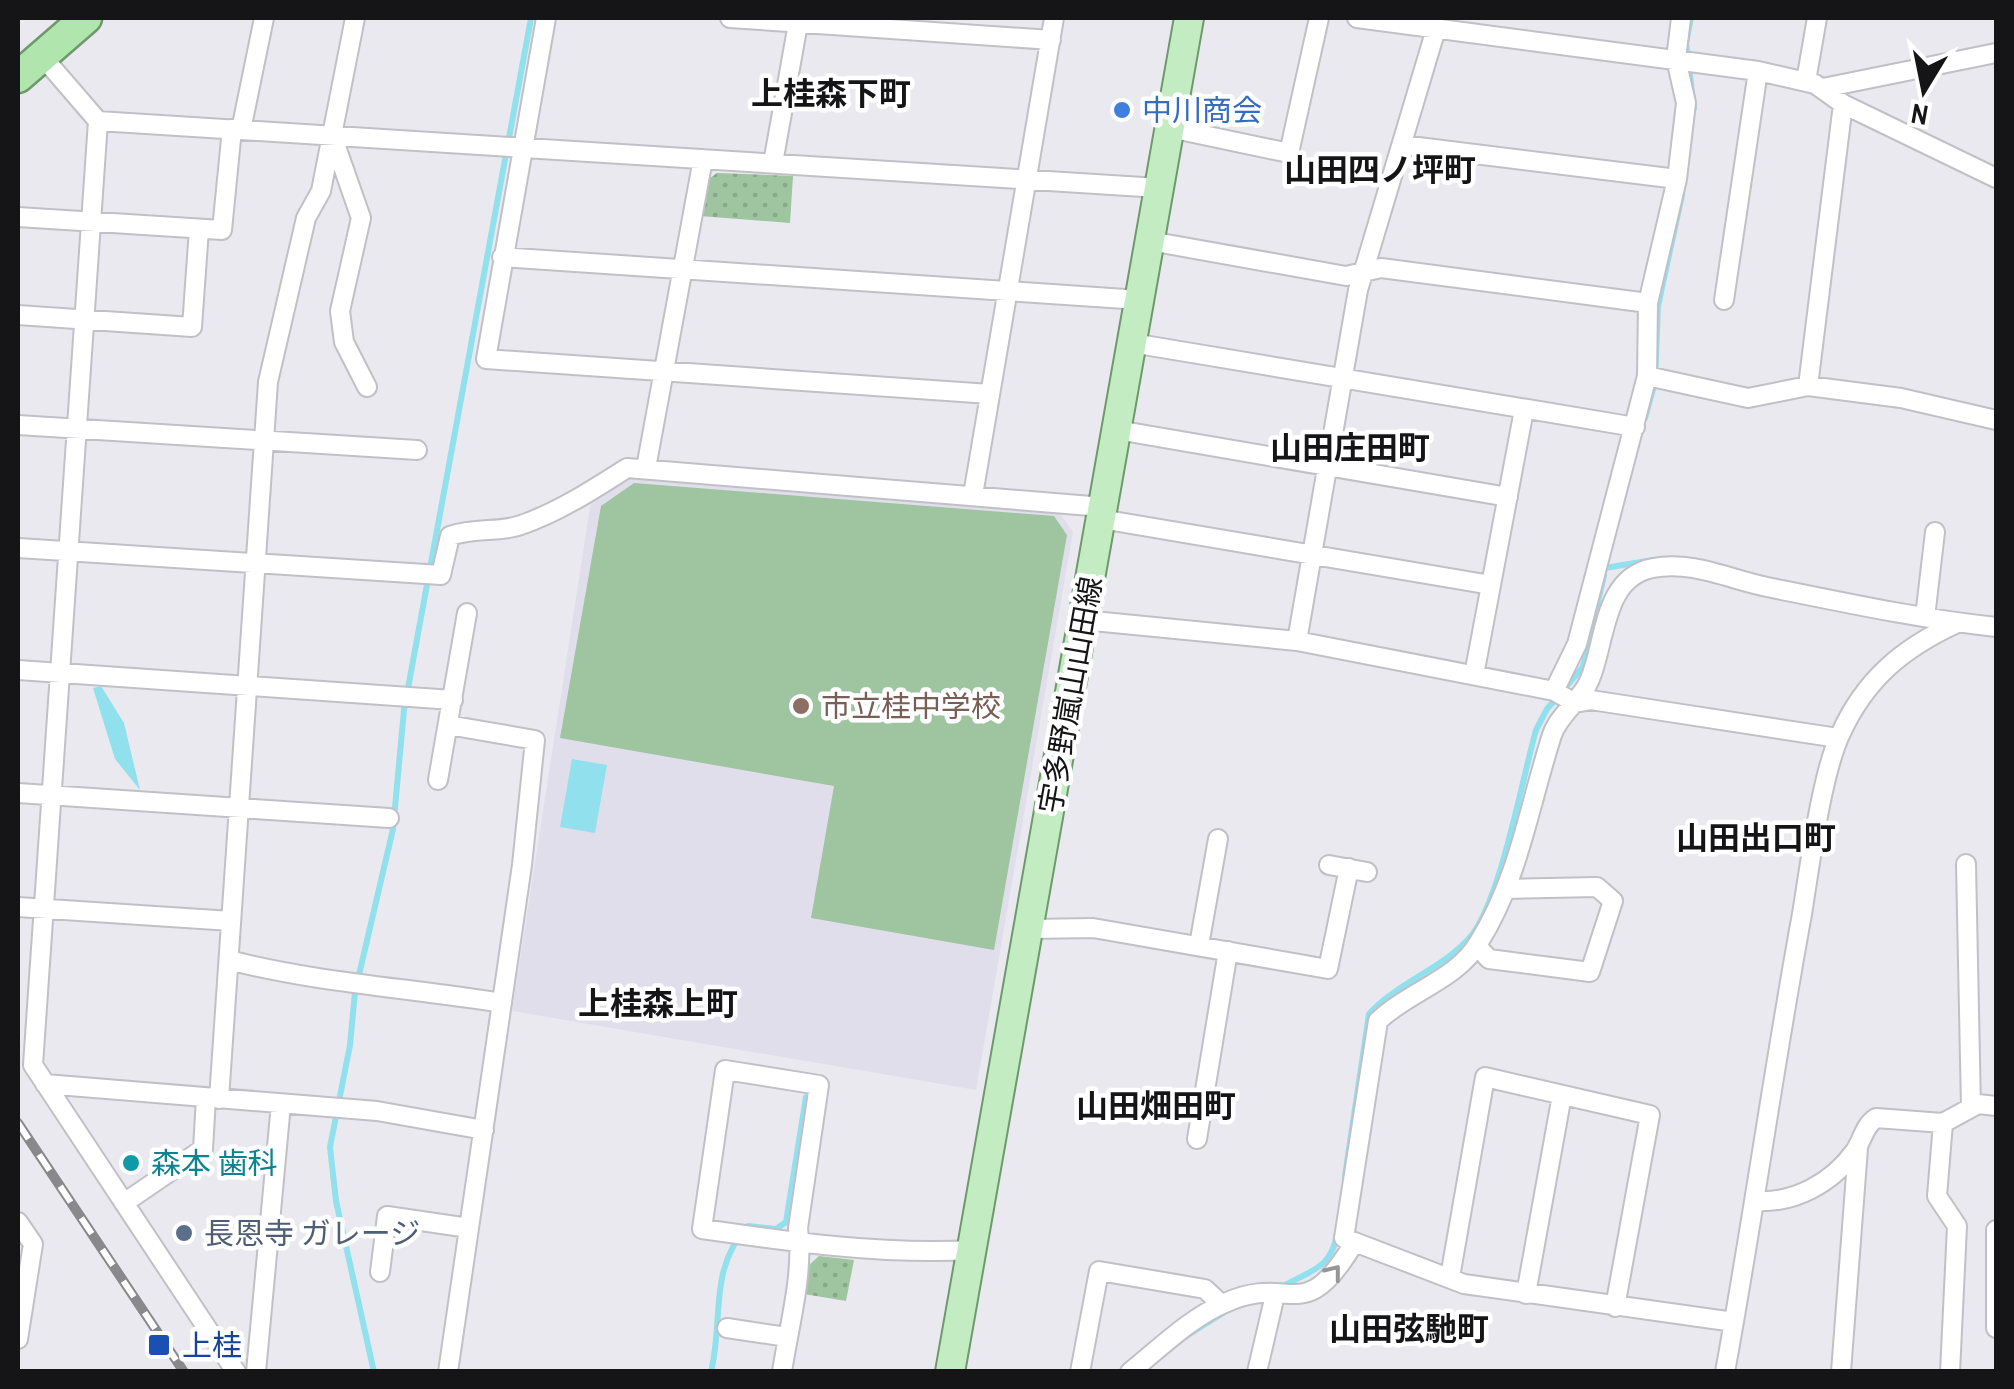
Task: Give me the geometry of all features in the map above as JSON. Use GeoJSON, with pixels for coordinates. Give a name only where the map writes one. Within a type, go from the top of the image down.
{"type":"FeatureCollection","features":[{"type":"Feature","properties":{"kind":"highway"},"geometry":{"type":"LineString","coordinates":[[18,76],[86,18]]}},
{"type":"Feature","properties":{"kind":"main road","name":"宇多野嵐山山田線"},"geometry":{"type":"LineString","coordinates":[[950,1372],[1189,18]]}},
{"type":"Feature","properties":{"kind":"street"},"geometry":{"type":"LineString","coordinates":[[18,216],[222,230],[236,130],[264,18]]}},
{"type":"Feature","properties":{"kind":"street"},"geometry":{"type":"LineString","coordinates":[[124,1203],[202,1149],[212,1098],[229,960],[268,382],[306,218],[321,192],[355,18]]}},
{"type":"Feature","properties":{"kind":"street"},"geometry":{"type":"LineString","coordinates":[[546,18],[486,359],[990,394]]}},
{"type":"Feature","properties":{"kind":"street"},"geometry":{"type":"LineString","coordinates":[[730,18],[1051,40]]}},
{"type":"Feature","properties":{"kind":"street"},"geometry":{"type":"LineString","coordinates":[[972,495],[1054,18]]}},
{"type":"Feature","properties":{"kind":"street"},"geometry":{"type":"LineString","coordinates":[[1170,128],[1289,153],[1319,18]]}},
{"type":"Feature","properties":{"kind":"street"},"geometry":{"type":"LineString","coordinates":[[1358,18],[1436,29],[1490,25],[1814,84],[1843,104],[1996,178]]}},
{"type":"Feature","properties":{"kind":"street"},"geometry":{"type":"LineString","coordinates":[[1554,691],[1578,644],[1647,376],[1648,303],[1676,179],[1686,103],[1676,60],[1681,18]]}},
{"type":"Feature","properties":{"kind":"street"},"geometry":{"type":"LineString","coordinates":[[1814,84],[1817,18]]}},
{"type":"Feature","properties":{"kind":"street"},"geometry":{"type":"LineString","coordinates":[[772,163],[798,20]]}},
{"type":"Feature","properties":{"kind":"street"},"geometry":{"type":"LineString","coordinates":[[1297,640],[1325,466],[1364,271],[1436,29]]}},
{"type":"Feature","properties":{"kind":"street"},"geometry":{"type":"LineString","coordinates":[[1814,84],[1996,53]]}},
{"type":"Feature","properties":{"kind":"street"},"geometry":{"type":"LineString","coordinates":[[42,56],[98,121],[1160,188]]}},
{"type":"Feature","properties":{"kind":"street"},"geometry":{"type":"LineString","coordinates":[[1724,300],[1758,71]]}},
{"type":"Feature","properties":{"kind":"street"},"geometry":{"type":"LineString","coordinates":[[1808,386],[1843,104]]}},
{"type":"Feature","properties":{"kind":"street"},"geometry":{"type":"LineString","coordinates":[[98,121],[88,222],[78,429],[33,1065],[236,1372]]}},
{"type":"Feature","properties":{"kind":"street"},"geometry":{"type":"LineString","coordinates":[[333,136],[338,162],[355,194],[361,218],[340,312],[344,342],[368,387]]}},
{"type":"Feature","properties":{"kind":"street"},"geometry":{"type":"LineString","coordinates":[[1402,145],[1676,179]]}},
{"type":"Feature","properties":{"kind":"street"},"geometry":{"type":"LineString","coordinates":[[646,468],[703,159]]}},
{"type":"Feature","properties":{"kind":"street"},"geometry":{"type":"LineString","coordinates":[[18,315],[192,326],[199,229]]}},
{"type":"Feature","properties":{"kind":"street"},"geometry":{"type":"LineString","coordinates":[[1150,240],[1346,276],[1382,268],[1648,303]]}},
{"type":"Feature","properties":{"kind":"street"},"geometry":{"type":"LineString","coordinates":[[502,257],[1140,300]]}},
{"type":"Feature","properties":{"kind":"street"},"geometry":{"type":"LineString","coordinates":[[1132,342],[1635,427]]}},
{"type":"Feature","properties":{"kind":"street"},"geometry":{"type":"LineString","coordinates":[[1647,376],[1748,398],[1808,386],[1947,406],[1996,420]]}},
{"type":"Feature","properties":{"kind":"street"},"geometry":{"type":"LineString","coordinates":[[1474,675],[1524,410]]}},
{"type":"Feature","properties":{"kind":"street"},"geometry":{"type":"LineString","coordinates":[[18,425],[417,450]]}},
{"type":"Feature","properties":{"kind":"street"},"geometry":{"type":"LineString","coordinates":[[1117,430],[1508,497]]}},
{"type":"Feature","properties":{"kind":"street"},"geometry":{"type":"LineString","coordinates":[[18,548],[441,575],[450,536],[474,527],[518,526],[583,496],[627,468],[646,468],[972,495],[1102,513],[1492,584]]}},
{"type":"Feature","properties":{"kind":"street"},"geometry":{"type":"LineString","coordinates":[[1926,617],[1935,532]]}},
{"type":"Feature","properties":{"kind":"street"},"geometry":{"type":"LineString","coordinates":[[1734,1322],[1464,1284],[1344,1238],[1378,1021],[1393,1006],[1448,974],[1478,946],[1507,889],[1553,730],[1589,682],[1617,589],[1650,568],[1678,566],[1926,617],[1996,627]]}},
{"type":"Feature","properties":{"kind":"street"},"geometry":{"type":"LineString","coordinates":[[438,780],[467,614]]}},
{"type":"Feature","properties":{"kind":"street"},"geometry":{"type":"LineString","coordinates":[[1084,620],[1297,640],[1554,691],[1575,703],[1591,700],[1838,738]]}},
{"type":"Feature","properties":{"kind":"street"},"geometry":{"type":"LineString","coordinates":[[1725,1372],[1769,1087],[1838,738],[1873,680],[1891,662],[1914,642],[1959,623]]}},
{"type":"Feature","properties":{"kind":"street"},"geometry":{"type":"LineString","coordinates":[[18,670],[453,700]]}},
{"type":"Feature","properties":{"kind":"street"},"geometry":{"type":"LineString","coordinates":[[448,725],[535,740],[502,1002],[448,1372]]}},
{"type":"Feature","properties":{"kind":"street"},"geometry":{"type":"LineString","coordinates":[[18,793],[389,818]]}},
{"type":"Feature","properties":{"kind":"street"},"geometry":{"type":"LineString","coordinates":[[1199,945],[1218,839]]}},
{"type":"Feature","properties":{"kind":"street"},"geometry":{"type":"LineString","coordinates":[[1966,864],[1970,1108]]}},
{"type":"Feature","properties":{"kind":"street"},"geometry":{"type":"LineString","coordinates":[[1029,929],[1093,928],[1328,969],[1358,870],[1329,865]]}},
{"type":"Feature","properties":{"kind":"street"},"geometry":{"type":"LineString","coordinates":[[1478,946],[1489,959],[1590,972],[1613,900],[1597,888],[1507,889]]}},
{"type":"Feature","properties":{"kind":"street"},"geometry":{"type":"LineString","coordinates":[[18,907],[231,921]]}},
{"type":"Feature","properties":{"kind":"street"},"geometry":{"type":"LineString","coordinates":[[1197,1139],[1228,950]]}},
{"type":"Feature","properties":{"kind":"street"},"geometry":{"type":"LineString","coordinates":[[229,960],[288,975],[502,1002]]}},
{"type":"Feature","properties":{"kind":"street"},"geometry":{"type":"LineString","coordinates":[[782,1372],[800,1242],[798,1228],[818,1085],[725,1070],[702,1230],[800,1242],[907,1254],[973,1250]]}},
{"type":"Feature","properties":{"kind":"street"},"geometry":{"type":"LineString","coordinates":[[1450,1277],[1485,1077],[1650,1115],[1615,1307]]}},
{"type":"Feature","properties":{"kind":"street"},"geometry":{"type":"LineString","coordinates":[[46,1084],[378,1111],[484,1130]]}},
{"type":"Feature","properties":{"kind":"street"},"geometry":{"type":"LineString","coordinates":[[1526,1294],[1562,1094]]}},
{"type":"Feature","properties":{"kind":"street"},"geometry":{"type":"LineString","coordinates":[[256,1372],[281,1104]]}},
{"type":"Feature","properties":{"kind":"street"},"geometry":{"type":"LineString","coordinates":[[1754,1201],[1774,1203],[1812,1189],[1838,1173],[1868,1124],[1876,1118],[1942,1123],[1970,1108],[1996,1106]]}},
{"type":"Feature","properties":{"kind":"street"},"geometry":{"type":"LineString","coordinates":[[1942,1123],[1937,1196],[1957,1226],[1950,1372]]}},
{"type":"Feature","properties":{"kind":"street"},"geometry":{"type":"LineString","coordinates":[[1842,1372],[1858,1146]]}},
{"type":"Feature","properties":{"kind":"street"},"geometry":{"type":"LineString","coordinates":[[380,1272],[387,1216],[470,1228]]}},
{"type":"Feature","properties":{"kind":"street"},"geometry":{"type":"LineString","coordinates":[[18,1222],[33,1244],[18,1339]]}},
{"type":"Feature","properties":{"kind":"street"},"geometry":{"type":"LineString","coordinates":[[1996,1230],[1996,1328]]}},
{"type":"Feature","properties":{"kind":"street"},"geometry":{"type":"LineString","coordinates":[[1130,1372],[1221,1304],[1242,1296],[1311,1294],[1332,1280],[1354,1243]]}},
{"type":"Feature","properties":{"kind":"street"},"geometry":{"type":"LineString","coordinates":[[1080,1372],[1098,1271],[1206,1289],[1221,1304]]}},
{"type":"Feature","properties":{"kind":"street"},"geometry":{"type":"LineString","coordinates":[[1257,1372],[1275,1295]]}},
{"type":"Feature","properties":{"kind":"street"},"geometry":{"type":"LineString","coordinates":[[726,1328],[787,1337]]}},
{"type":"Feature","properties":{"kind":"shaded area","name":"市立桂中学校"},"geometry":{"type":"Polygon","coordinates":[[[625,478],[1059,512],[1073,532],[976,1090],[512,1011],[591,501],[625,478]]]}},
{"type":"Feature","properties":{"kind":"green space"},"geometry":{"type":"Polygon","coordinates":[[[717,173],[793,176],[790,223],[700,216],[706,181],[717,173]]]}},
{"type":"Feature","properties":{"kind":"green space"},"geometry":{"type":"Polygon","coordinates":[[[634,483],[1054,516],[1067,535],[994,950],[811,918],[834,786],[560,738],[601,506],[634,483]]]}},
{"type":"Feature","properties":{"kind":"green space"},"geometry":{"type":"Polygon","coordinates":[[[819,1256],[854,1260],[846,1301],[804,1294],[809,1265],[819,1256]]]}},
{"type":"Feature","properties":{"kind":"water"},"geometry":{"type":"Polygon","coordinates":[[[101,686],[124,723],[140,790],[115,759],[93,688],[101,686]]]}},
{"type":"Feature","properties":{"kind":"water"},"geometry":{"type":"Polygon","coordinates":[[[572,759],[607,765],[595,833],[560,827],[572,759]]]}},
{"type":"Feature","properties":{"kind":"waterway"},"geometry":{"type":"LineString","coordinates":[[374,1372],[336,1201],[330,1147],[350,1045],[355,992],[393,829],[404,710],[531,18]]}},
{"type":"Feature","properties":{"kind":"waterway"},"geometry":{"type":"LineString","coordinates":[[1691,18],[1686,43],[1694,108]]}},
{"type":"Feature","properties":{"kind":"waterway"},"geometry":{"type":"LineString","coordinates":[[1645,418],[1655,382],[1658,306],[1682,195]]}},
{"type":"Feature","properties":{"kind":"waterway"},"geometry":{"type":"LineString","coordinates":[[1605,568],[1653,560]]}},
{"type":"Feature","properties":{"kind":"waterway"},"geometry":{"type":"LineString","coordinates":[[1345,1176],[1369,1014],[1461,947],[1483,917],[1510,837],[1536,730],[1547,709],[1583,667],[1604,575]]}},
{"type":"Feature","properties":{"kind":"waterway"},"geometry":{"type":"LineString","coordinates":[[711,1372],[722,1277],[735,1242],[748,1226],[776,1229],[786,1222],[806,1097]]}},
{"type":"Feature","properties":{"kind":"waterway"},"geometry":{"type":"LineString","coordinates":[[1279,1289],[1324,1263],[1337,1233]]}},
{"type":"Feature","properties":{"kind":"waterway"},"geometry":{"type":"LineString","coordinates":[[1183,1338],[1223,1313]]}},
{"type":"Feature","properties":{"kind":"railway"},"geometry":{"type":"LineString","coordinates":[[18,1123],[184,1372]]}},
{"type":"Feature","properties":{"kind":"place","name":"中川商会"},"geometry":{"type":"Point","coordinates":[1122,110]}},
{"type":"Feature","properties":{"kind":"place","name":"市立桂中学校"},"geometry":{"type":"Point","coordinates":[801,706]}},
{"type":"Feature","properties":{"kind":"place","name":"森本 歯科"},"geometry":{"type":"Point","coordinates":[131,1163]}},
{"type":"Feature","properties":{"kind":"place","name":"長恩寺 ガレージ"},"geometry":{"type":"Point","coordinates":[184,1233]}},
{"type":"Feature","properties":{"kind":"place","name":"上桂"},"geometry":{"type":"Point","coordinates":[159,1345]}},
{"type":"Feature","properties":{"kind":"district","name":"上桂森下町"},"geometry":{"type":"Point","coordinates":[831,93]}},
{"type":"Feature","properties":{"kind":"district","name":"山田四ノ坪町"},"geometry":{"type":"Point","coordinates":[1380,169]}},
{"type":"Feature","properties":{"kind":"district","name":"山田庄田町"},"geometry":{"type":"Point","coordinates":[1350,447]}},
{"type":"Feature","properties":{"kind":"district","name":"山田出口町"},"geometry":{"type":"Point","coordinates":[1756,837]}},
{"type":"Feature","properties":{"kind":"district","name":"上桂森上町"},"geometry":{"type":"Point","coordinates":[658,1003]}},
{"type":"Feature","properties":{"kind":"district","name":"山田畑田町"},"geometry":{"type":"Point","coordinates":[1156,1105]}},
{"type":"Feature","properties":{"kind":"district","name":"山田弦馳町"},"geometry":{"type":"Point","coordinates":[1409,1328]}}]}
